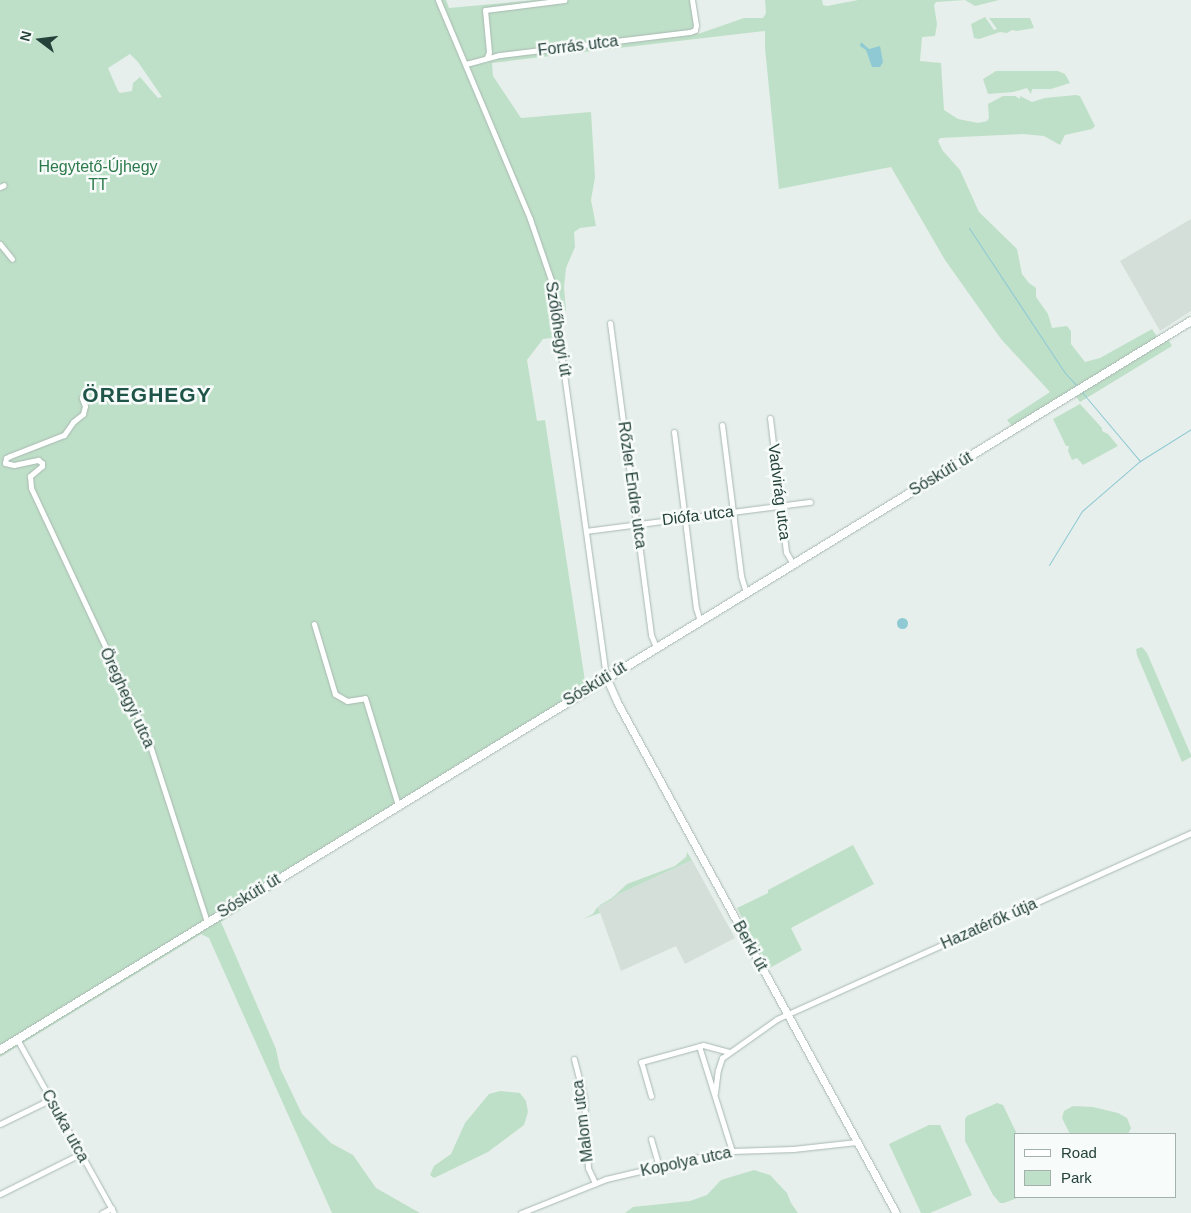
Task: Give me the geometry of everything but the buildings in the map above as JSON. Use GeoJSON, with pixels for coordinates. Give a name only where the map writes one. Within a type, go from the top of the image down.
{"type":"FeatureCollection","features":[{"type":"Feature","properties":{"kind":"main road","name":"Sóskúti út"},"geometry":{"type":"LineString","coordinates":[[0,1050],[16,1038],[1191,321]]}},
{"type":"Feature","properties":{"kind":"street","name":"Szőlőhegyi út"},"geometry":{"type":"LineString","coordinates":[[438,0],[530,219],[551,280],[606,678]]}},
{"type":"Feature","properties":{"kind":"street"},"geometry":{"type":"LineString","coordinates":[[487,57],[489,52],[484,10],[564,0]]}},
{"type":"Feature","properties":{"kind":"street","name":"Forrás utca"},"geometry":{"type":"LineString","coordinates":[[466,64],[487,57],[692,32],[696,25],[692,0]]}},
{"type":"Feature","properties":{"kind":"street"},"geometry":{"type":"LineString","coordinates":[[0,244],[12,259]]}},
{"type":"Feature","properties":{"kind":"street","name":"Rőzler Endre utca"},"geometry":{"type":"LineString","coordinates":[[610,323],[638,524],[651,635],[656,647]]}},
{"type":"Feature","properties":{"kind":"street"},"geometry":{"type":"LineString","coordinates":[[2,465],[6,458],[10,456],[64,435],[73,422],[83,414],[85,406],[82,398]]}},
{"type":"Feature","properties":{"kind":"street","name":"Vadvirág utca"},"geometry":{"type":"LineString","coordinates":[[770,418],[786,552],[793,564]]}},
{"type":"Feature","properties":{"kind":"street"},"geometry":{"type":"LineString","coordinates":[[722,425],[741,576],[746,592]]}},
{"type":"Feature","properties":{"kind":"street"},"geometry":{"type":"LineString","coordinates":[[674,432],[696,608],[700,620]]}},
{"type":"Feature","properties":{"kind":"street","name":"Öreghegyi utca"},"geometry":{"type":"LineString","coordinates":[[2,465],[14,465],[38,460],[43,465],[31,473],[29,481],[36,500],[146,733],[207,922]]}},
{"type":"Feature","properties":{"kind":"street","name":"Diófa utca"},"geometry":{"type":"LineString","coordinates":[[586,531],[810,502]]}},
{"type":"Feature","properties":{"kind":"street"},"geometry":{"type":"LineString","coordinates":[[314,624],[335,694],[347,701],[364,698],[398,805]]}},
{"type":"Feature","properties":{"kind":"street","name":"Berki út"},"geometry":{"type":"LineString","coordinates":[[606,678],[617,702],[896,1213]]}},
{"type":"Feature","properties":{"kind":"street","name":"Hazatérők útja"},"geometry":{"type":"LineString","coordinates":[[729,1052],[746,1043],[773,1021],[787,1014],[1191,834]]}},
{"type":"Feature","properties":{"kind":"street","name":"Csuka utca"},"geometry":{"type":"LineString","coordinates":[[16,1038],[113,1211]]}},
{"type":"Feature","properties":{"kind":"street"},"geometry":{"type":"LineString","coordinates":[[652,1096],[641,1062],[707,1045],[729,1052],[720,1063],[715,1093]]}},
{"type":"Feature","properties":{"kind":"street"},"geometry":{"type":"LineString","coordinates":[[699,1046],[732,1151]]}},
{"type":"Feature","properties":{"kind":"street","name":"Malom utca"},"geometry":{"type":"LineString","coordinates":[[574,1059],[584,1098],[587,1165],[596,1183]]}},
{"type":"Feature","properties":{"kind":"street"},"geometry":{"type":"LineString","coordinates":[[0,1124],[43,1103],[48,1095]]}},
{"type":"Feature","properties":{"kind":"street"},"geometry":{"type":"LineString","coordinates":[[652,1139],[659,1167]]}},
{"type":"Feature","properties":{"kind":"street","name":"Kopolya utca"},"geometry":{"type":"LineString","coordinates":[[521,1213],[596,1183],[732,1151],[793,1149],[858,1142]]}},
{"type":"Feature","properties":{"kind":"street"},"geometry":{"type":"LineString","coordinates":[[0,1194],[80,1154]]}},
{"type":"Feature","properties":{"kind":"street"},"geometry":{"type":"LineString","coordinates":[[102,1213],[113,1211]]}},
{"type":"Feature","properties":{"kind":"shaded area"},"geometry":{"type":"Polygon","coordinates":[[[1191,219],[1191,311],[1160,331],[1120,261],[1191,219]]]}},
{"type":"Feature","properties":{"kind":"shaded area"},"geometry":{"type":"Polygon","coordinates":[[[692,860],[735,938],[685,964],[676,946],[621,971],[598,907],[612,900],[617,895],[692,860]]]}},
{"type":"Feature","properties":{"kind":"green space","name":"Hegytető-Újhegy TT"},"geometry":{"type":"Polygon","coordinates":[[[0,0],[446,0],[449,8],[536,0],[694,0],[698,34],[744,18],[763,18],[766,13],[765,0],[822,0],[823,5],[827,6],[858,0],[965,0],[936,2],[934,5],[937,24],[935,36],[922,37],[920,61],[941,63],[944,110],[958,119],[978,123],[987,121],[989,118],[988,104],[1003,96],[1015,96],[1020,99],[1020,96],[1032,102],[1045,98],[1080,96],[1095,126],[1092,129],[1065,135],[1060,145],[1044,136],[1023,134],[940,138],[938,141],[943,151],[960,170],[979,212],[1017,249],[1022,274],[1036,288],[1036,297],[1048,314],[1052,328],[1067,326],[1071,331],[1071,344],[1085,362],[1100,358],[1152,329],[1161,343],[1168,339],[1172,346],[1080,402],[1071,390],[1012,426],[1007,420],[1050,392],[1001,339],[945,260],[891,167],[779,189],[765,48],[765,31],[492,63],[493,76],[521,118],[591,112],[595,177],[591,200],[596,226],[580,228],[574,232],[575,247],[566,268],[564,287],[566,311],[554,313],[558,337],[543,339],[527,360],[537,421],[545,420],[585,681],[590,690],[392,811],[221,922],[276,1049],[280,1068],[302,1114],[331,1143],[353,1155],[376,1188],[420,1213],[332,1213],[209,938],[201,934],[0,1057],[0,0]],[[130,54],[108,68],[118,91],[120,93],[132,91],[133,83],[140,77],[158,98],[162,97],[138,62],[130,54]]]}},
{"type":"Feature","properties":{"kind":"green space"},"geometry":{"type":"Polygon","coordinates":[[[965,0],[999,0],[975,6],[965,0]]]}},
{"type":"Feature","properties":{"kind":"green space"},"geometry":{"type":"Polygon","coordinates":[[[985,17],[994,30],[997,29],[989,18],[1030,18],[1034,28],[1012,30],[1007,33],[1000,32],[979,39],[974,38],[971,24],[985,17]]]}},
{"type":"Feature","properties":{"kind":"green space"},"geometry":{"type":"Polygon","coordinates":[[[996,71],[1058,71],[1065,74],[1070,83],[1051,89],[1032,89],[1031,94],[1027,88],[1013,92],[988,94],[983,79],[996,71]]]}},
{"type":"Feature","properties":{"kind":"green space"},"geometry":{"type":"Polygon","coordinates":[[[1080,404],[1102,428],[1102,431],[1108,434],[1118,446],[1083,465],[1077,458],[1072,460],[1068,451],[1069,446],[1066,446],[1053,419],[1080,404]]]}},
{"type":"Feature","properties":{"kind":"green space"},"geometry":{"type":"Polygon","coordinates":[[[1142,647],[1147,653],[1191,755],[1191,757],[1182,762],[1137,655],[1136,649],[1142,647]]]}},
{"type":"Feature","properties":{"kind":"green space"},"geometry":{"type":"Polygon","coordinates":[[[853,845],[874,884],[791,928],[802,950],[768,969],[737,908],[768,893],[768,890],[853,845]]]}},
{"type":"Feature","properties":{"kind":"green space"},"geometry":{"type":"Polygon","coordinates":[[[687,852],[692,860],[617,895],[612,900],[598,907],[612,898],[627,884],[675,866],[686,857],[687,852]]]}},
{"type":"Feature","properties":{"kind":"green space"},"geometry":{"type":"Polygon","coordinates":[[[598,907],[600,913],[583,919],[593,914],[598,907]]]}},
{"type":"Feature","properties":{"kind":"green space"},"geometry":{"type":"Polygon","coordinates":[[[500,1091],[520,1093],[526,1101],[528,1112],[524,1125],[488,1152],[434,1178],[430,1175],[434,1166],[451,1154],[465,1123],[489,1094],[500,1091]]]}},
{"type":"Feature","properties":{"kind":"green space"},"geometry":{"type":"Polygon","coordinates":[[[997,1103],[1003,1105],[1017,1133],[1014,1133],[1014,1198],[1017,1198],[1000,1203],[993,1195],[965,1141],[965,1119],[967,1116],[997,1103]]]}},
{"type":"Feature","properties":{"kind":"green space"},"geometry":{"type":"Polygon","coordinates":[[[1073,1106],[1093,1107],[1118,1113],[1127,1118],[1131,1128],[1128,1133],[1070,1133],[1062,1118],[1064,1111],[1073,1106]]]}},
{"type":"Feature","properties":{"kind":"green space"},"geometry":{"type":"Polygon","coordinates":[[[929,1125],[940,1125],[972,1195],[930,1213],[921,1213],[889,1144],[929,1125]]]}},
{"type":"Feature","properties":{"kind":"green space"},"geometry":{"type":"Polygon","coordinates":[[[754,1170],[770,1175],[787,1193],[798,1213],[625,1213],[633,1207],[690,1201],[707,1195],[721,1180],[754,1170]]]}},
{"type":"Feature","properties":{"kind":"water"},"geometry":{"type":"Polygon","coordinates":[[[861,42],[869,49],[880,46],[883,62],[880,67],[872,67],[866,50],[860,46],[861,42]]]}},
{"type":"Feature","properties":{"kind":"water"},"geometry":{"type":"Polygon","coordinates":[[[902,617],[908,623],[902,629],[896,623],[902,617]]]}},
{"type":"Feature","properties":{"kind":"waterway"},"geometry":{"type":"LineString","coordinates":[[969,228],[1065,373],[1077,386]]}},
{"type":"Feature","properties":{"kind":"waterway"},"geometry":{"type":"LineString","coordinates":[[1081,391],[1140,461]]}},
{"type":"Feature","properties":{"kind":"waterway"},"geometry":{"type":"LineString","coordinates":[[1049,565],[1082,511],[1140,461],[1191,429]]}},
{"type":"Feature","properties":{"kind":"district","name":"ÖREGHEGY"},"geometry":{"type":"Point","coordinates":[147,395]}}]}
